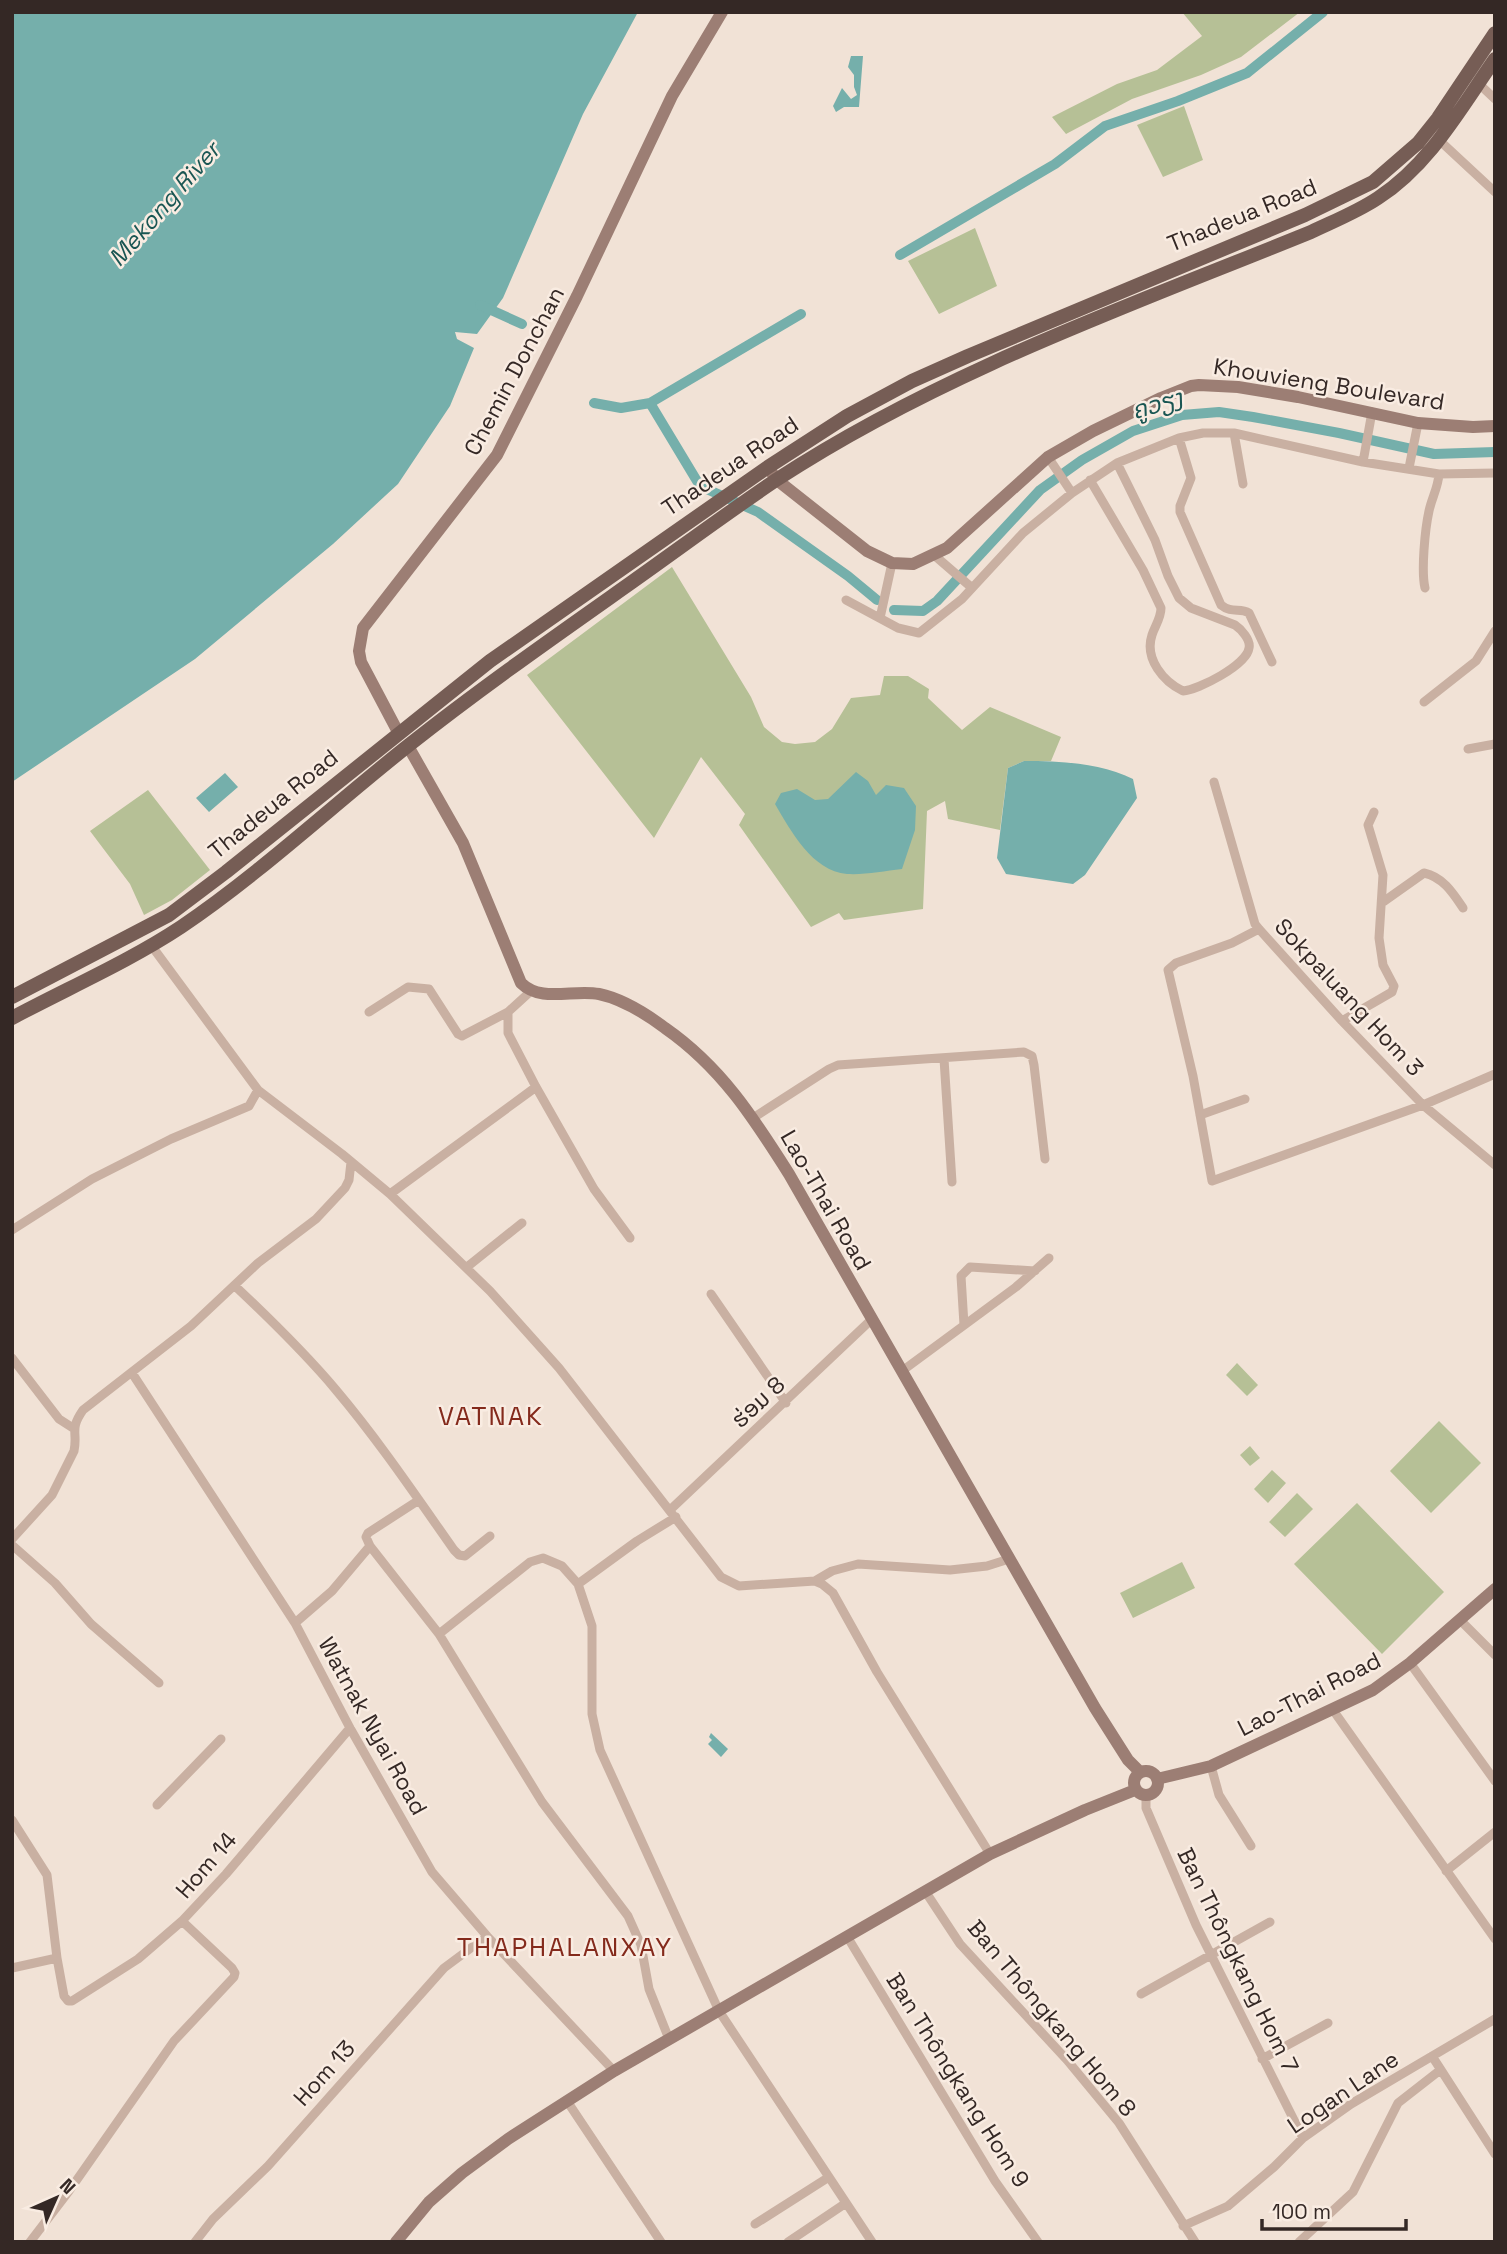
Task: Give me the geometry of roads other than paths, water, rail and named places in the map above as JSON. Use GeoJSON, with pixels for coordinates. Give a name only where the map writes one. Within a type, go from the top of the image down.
{"type":"FeatureCollection","features":[{"type":"Feature","properties":{"kind":"main road","name":"Thadeua Road"},"geometry":{"type":"LineString","coordinates":[[12,997],[143,930],[200,892],[490,661],[734,490],[847,416],[912,381],[1066,313],[1305,215],[1373,182],[1418,142],[1495,33]]}},
{"type":"Feature","properties":{"kind":"main road","name":"Thadeua Road"},"geometry":{"type":"LineString","coordinates":[[12,1018],[180,927],[261,868],[408,746],[502,674],[745,502],[855,430],[1045,340],[1353,213],[1381,196],[1408,174],[1439,140],[1495,59]]}},
{"type":"Feature","properties":{"kind":"main road"},"geometry":{"type":"LineString","coordinates":[[398,732],[408,746]]}},
{"type":"Feature","properties":{"kind":"main road"},"geometry":{"type":"LineString","coordinates":[[143,930],[151,945]]}},
{"type":"Feature","properties":{"kind":"main road"},"geometry":{"type":"LineString","coordinates":[[53,976],[61,992]]}},
{"type":"Feature","properties":{"kind":"street","name":"Chemin Donchan"},"geometry":{"type":"LineString","coordinates":[[398,732],[361,662],[359,651],[363,628],[496,455],[577,296],[672,96],[722,12]]}},
{"type":"Feature","properties":{"kind":"street"},"geometry":{"type":"LineString","coordinates":[[1478,83],[1495,99]]}},
{"type":"Feature","properties":{"kind":"street"},"geometry":{"type":"LineString","coordinates":[[1439,140],[1495,192]]}},
{"type":"Feature","properties":{"kind":"street","name":"Khouvieng Boulevard"},"geometry":{"type":"LineString","coordinates":[[892,563],[912,564],[938,558],[1051,462],[1093,431],[1161,398],[1199,385],[1250,389],[1418,427],[1495,426]]}},
{"type":"Feature","properties":{"kind":"street"},"geometry":{"type":"LineString","coordinates":[[1363,459],[1371,416]]}},
{"type":"Feature","properties":{"kind":"street"},"geometry":{"type":"LineString","coordinates":[[1409,465],[1418,427]]}},
{"type":"Feature","properties":{"kind":"street"},"geometry":{"type":"LineString","coordinates":[[846,600],[898,628],[919,633],[962,599],[969,585],[1071,491],[1117,463],[1179,438],[1203,433],[1234,433],[1363,459],[1409,465],[1439,474],[1495,473]]}},
{"type":"Feature","properties":{"kind":"street"},"geometry":{"type":"LineString","coordinates":[[1234,433],[1243,484]]}},
{"type":"Feature","properties":{"kind":"street"},"geometry":{"type":"LineString","coordinates":[[1179,438],[1191,478],[1180,512],[1221,605],[1227,610],[1249,613],[1272,662]]}},
{"type":"Feature","properties":{"kind":"street"},"geometry":{"type":"LineString","coordinates":[[1051,462],[1071,491]]}},
{"type":"Feature","properties":{"kind":"street"},"geometry":{"type":"LineString","coordinates":[[1090,480],[1143,570],[1161,608],[1150,642],[1156,666],[1165,679],[1183,691],[1204,685],[1237,664],[1248,651],[1249,644],[1240,629],[1234,625],[1191,608],[1179,598],[1155,540],[1117,463]]}},
{"type":"Feature","properties":{"kind":"street"},"geometry":{"type":"LineString","coordinates":[[768,467],[777,480],[867,551],[892,563],[880,618]]}},
{"type":"Feature","properties":{"kind":"street"},"geometry":{"type":"LineString","coordinates":[[1425,588],[1422,577],[1429,512],[1436,494],[1439,474]]}},
{"type":"Feature","properties":{"kind":"street"},"geometry":{"type":"LineString","coordinates":[[938,558],[969,585]]}},
{"type":"Feature","properties":{"kind":"street"},"geometry":{"type":"LineString","coordinates":[[1424,702],[1476,661],[1495,631]]}},
{"type":"Feature","properties":{"kind":"street"},"geometry":{"type":"LineString","coordinates":[[1468,749],[1495,744]]}},
{"type":"Feature","properties":{"kind":"street"},"geometry":{"type":"LineString","coordinates":[[369,1012],[408,987],[429,989],[458,1034],[462,1036],[508,1012],[531,991],[518,977],[463,843],[408,746]]}},
{"type":"Feature","properties":{"kind":"street","name":"Sokpaluang Hom 3"},"geometry":{"type":"LineString","coordinates":[[1214,782],[1259,929],[1423,1105],[1495,1166]]}},
{"type":"Feature","properties":{"kind":"street"},"geometry":{"type":"LineString","coordinates":[[1342,1021],[1392,992],[1394,986],[1383,965],[1379,938],[1383,875],[1368,825],[1374,812]]}},
{"type":"Feature","properties":{"kind":"street"},"geometry":{"type":"LineString","coordinates":[[1382,902],[1424,873],[1441,881],[1463,908]]}},
{"type":"Feature","properties":{"kind":"street"},"geometry":{"type":"LineString","coordinates":[[1259,929],[1232,943],[1176,962],[1168,970],[1212,1181],[1423,1105],[1495,1074]]}},
{"type":"Feature","properties":{"kind":"street"},"geometry":{"type":"LineString","coordinates":[[151,945],[258,1090],[390,1194],[467,1267],[559,1368],[721,1577],[739,1586],[815,1581],[832,1571],[858,1563],[950,1570],[987,1566],[1009,1559]]}},
{"type":"Feature","properties":{"kind":"street","name":"Lao-Thai Road"},"geometry":{"type":"LineString","coordinates":[[531,991],[597,994],[644,1013],[693,1047],[754,1118],[789,1174],[1095,1708],[1128,1760],[1140,1772]]}},
{"type":"Feature","properties":{"kind":"street"},"geometry":{"type":"LineString","coordinates":[[508,1012],[508,1032],[536,1087],[594,1189],[630,1238]]}},
{"type":"Feature","properties":{"kind":"street"},"geometry":{"type":"LineString","coordinates":[[754,1118],[838,1065],[1024,1052],[1032,1056],[1045,1159]]}},
{"type":"Feature","properties":{"kind":"street"},"geometry":{"type":"LineString","coordinates":[[944,1059],[952,1182]]}},
{"type":"Feature","properties":{"kind":"street"},"geometry":{"type":"LineString","coordinates":[[390,1194],[536,1087]]}},
{"type":"Feature","properties":{"kind":"street"},"geometry":{"type":"LineString","coordinates":[[12,1230],[92,1179],[172,1139],[249,1106],[258,1090]]}},
{"type":"Feature","properties":{"kind":"street"},"geometry":{"type":"LineString","coordinates":[[1200,1115],[1245,1100]]}},
{"type":"Feature","properties":{"kind":"street"},"geometry":{"type":"LineString","coordinates":[[12,1539],[52,1495],[74,1451],[73,1428],[83,1410],[100,1391],[132,1373],[191,1326],[258,1263],[316,1219],[349,1180],[351,1162]]}},
{"type":"Feature","properties":{"kind":"street"},"geometry":{"type":"LineString","coordinates":[[467,1267],[522,1223]]}},
{"type":"Feature","properties":{"kind":"street"},"geometry":{"type":"LineString","coordinates":[[902,1371],[1049,1258]]}},
{"type":"Feature","properties":{"kind":"street"},"geometry":{"type":"LineString","coordinates":[[964,1325],[961,1276],[965,1270],[970,1267],[1035,1271]]}},
{"type":"Feature","properties":{"kind":"street"},"geometry":{"type":"LineString","coordinates":[[235,1286],[293,1341],[338,1392],[402,1473],[459,1555],[465,1556],[490,1536]]}},
{"type":"Feature","properties":{"kind":"street"},"geometry":{"type":"LineString","coordinates":[[711,1294],[786,1402]]}},
{"type":"Feature","properties":{"kind":"street","name":"ຮ່ອມ 8"},"geometry":{"type":"LineString","coordinates":[[578,1584],[673,1513],[871,1320]]}},
{"type":"Feature","properties":{"kind":"street"},"geometry":{"type":"LineString","coordinates":[[12,1358],[59,1419],[73,1428]]}},
{"type":"Feature","properties":{"kind":"street","name":"Watnak Nyai Road"},"geometry":{"type":"LineString","coordinates":[[132,1373],[295,1623],[350,1728],[432,1872],[486,1936],[614,2071]]}},
{"type":"Feature","properties":{"kind":"street"},"geometry":{"type":"LineString","coordinates":[[419,1500],[368,1533],[366,1537],[370,1546],[439,1634],[542,1802],[628,1916],[640,1945],[649,1989],[669,2039]]}},
{"type":"Feature","properties":{"kind":"street"},"geometry":{"type":"LineString","coordinates":[[12,1545],[55,1583],[91,1624],[159,1684]]}},
{"type":"Feature","properties":{"kind":"street"},"geometry":{"type":"LineString","coordinates":[[295,1623],[332,1591],[370,1546]]}},
{"type":"Feature","properties":{"kind":"street"},"geometry":{"type":"LineString","coordinates":[[439,1634],[530,1562],[543,1558],[562,1566],[578,1584],[592,1626],[592,1714],[600,1750],[719,2011],[872,2242]]}},
{"type":"Feature","properties":{"kind":"street"},"geometry":{"type":"LineString","coordinates":[[815,1581],[833,1593],[877,1672],[990,1854]]}},
{"type":"Feature","properties":{"kind":"street","name":"Lao-Thai Road"},"geometry":{"type":"LineString","coordinates":[[1157,1779],[1211,1766],[1373,1690],[1410,1663],[1495,1589]]}},
{"type":"Feature","properties":{"kind":"street"},"geometry":{"type":"LineString","coordinates":[[1461,1620],[1495,1654]]}},
{"type":"Feature","properties":{"kind":"street"},"geometry":{"type":"LineString","coordinates":[[1410,1663],[1495,1781]]}},
{"type":"Feature","properties":{"kind":"street"},"geometry":{"type":"LineString","coordinates":[[1333,1710],[1495,1939]]}},
{"type":"Feature","properties":{"kind":"street","name":"Hom 14"},"geometry":{"type":"LineString","coordinates":[[57,1958],[68,2001],[102,1984],[138,1959],[182,1921],[226,1874],[350,1728]]}},
{"type":"Feature","properties":{"kind":"street"},"geometry":{"type":"LineString","coordinates":[[157,1805],[221,1739]]}},
{"type":"Feature","properties":{"kind":"street"},"geometry":{"type":"LineString","coordinates":[[1211,1766],[1219,1795],[1251,1846]]}},
{"type":"Feature","properties":{"kind":"street"},"geometry":{"type":"LineString","coordinates":[[396,2242],[429,2203],[462,2173],[614,2071],[990,1854],[1085,1810],[1156,1790],[1157,1779],[1150,1772],[1140,1772],[1133,1782],[1141,1793]]}},
{"type":"Feature","properties":{"kind":"street","name":"Ban Thôngkang Hom 7"},"geometry":{"type":"LineString","coordinates":[[1141,1793],[1200,1923],[1211,1954],[1303,2138]]}},
{"type":"Feature","properties":{"kind":"street"},"geometry":{"type":"LineString","coordinates":[[12,1820],[47,1875],[57,1958],[12,1968]]}},
{"type":"Feature","properties":{"kind":"street"},"geometry":{"type":"LineString","coordinates":[[1446,1871],[1495,1832]]}},
{"type":"Feature","properties":{"kind":"street","name":"Ban Thôngkang Hom 8"},"geometry":{"type":"LineString","coordinates":[[925,1891],[960,1944],[1067,2060],[1119,2123],[1195,2242]]}},
{"type":"Feature","properties":{"kind":"street"},"geometry":{"type":"LineString","coordinates":[[30,2242],[174,2041],[234,1977],[232,1968],[182,1921]]}},
{"type":"Feature","properties":{"kind":"street"},"geometry":{"type":"LineString","coordinates":[[1141,1994],[1270,1922]]}},
{"type":"Feature","properties":{"kind":"street","name":"Hom 13"},"geometry":{"type":"LineString","coordinates":[[195,2242],[213,2220],[268,2166],[444,1968],[486,1936]]}},
{"type":"Feature","properties":{"kind":"street","name":"Ban Thôngkang Hom 9"},"geometry":{"type":"LineString","coordinates":[[848,1938],[995,2181],[1038,2242]]}},
{"type":"Feature","properties":{"kind":"street","name":"Logan Lane"},"geometry":{"type":"LineString","coordinates":[[1183,2226],[1228,2206],[1303,2138],[1351,2104],[1495,2019]]}},
{"type":"Feature","properties":{"kind":"street"},"geometry":{"type":"LineString","coordinates":[[1262,2059],[1328,2024]]}},
{"type":"Feature","properties":{"kind":"street"},"geometry":{"type":"LineString","coordinates":[[1432,2056],[1439,2071],[1495,2154]]}},
{"type":"Feature","properties":{"kind":"street"},"geometry":{"type":"LineString","coordinates":[[1299,2242],[1353,2192],[1398,2103],[1439,2071]]}},
{"type":"Feature","properties":{"kind":"street"},"geometry":{"type":"LineString","coordinates":[[567,2101],[661,2242]]}},
{"type":"Feature","properties":{"kind":"street"},"geometry":{"type":"LineString","coordinates":[[755,2224],[828,2177]]}},
{"type":"Feature","properties":{"kind":"street"},"geometry":{"type":"LineString","coordinates":[[788,2242],[845,2203]]}},
{"type":"Feature","properties":{"kind":"water","name":"Mekong River"},"geometry":{"type":"Polygon","coordinates":[[[12,12],[638,12],[583,114],[503,298],[477,334],[455,332],[457,339],[474,348],[450,406],[398,484],[333,544],[195,659],[12,782],[12,12]]]}},
{"type":"Feature","properties":{"kind":"water"},"geometry":{"type":"Polygon","coordinates":[[[851,56],[863,56],[859,107],[844,107],[836,112],[833,106],[842,88],[851,99],[857,95],[854,75],[848,67],[851,56]]]}},
{"type":"Feature","properties":{"kind":"water"},"geometry":{"type":"Polygon","coordinates":[[[1024,761],[1094,766],[1133,779],[1137,798],[1085,875],[1073,884],[1006,874],[997,858],[1008,768],[1024,761]]]}},
{"type":"Feature","properties":{"kind":"water"},"geometry":{"type":"Polygon","coordinates":[[[856,772],[868,781],[876,795],[886,785],[904,788],[916,806],[915,830],[902,869],[847,874],[823,866],[804,848],[775,804],[781,793],[797,789],[815,800],[828,799],[856,772]]]}},
{"type":"Feature","properties":{"kind":"water"},"geometry":{"type":"Polygon","coordinates":[[[225,773],[238,787],[209,812],[196,798],[225,773]]]}},
{"type":"Feature","properties":{"kind":"water"},"geometry":{"type":"Polygon","coordinates":[[[711,1733],[728,1749],[721,1757],[708,1744],[712,1740],[709,1737],[711,1733]]]}},
{"type":"Feature","properties":{"kind":"waterway"},"geometry":{"type":"LineString","coordinates":[[900,255],[1055,164],[1105,126],[1178,101],[1247,73],[1323,12]]}},
{"type":"Feature","properties":{"kind":"waterway"},"geometry":{"type":"LineString","coordinates":[[480,305],[522,324]]}},
{"type":"Feature","properties":{"kind":"waterway"},"geometry":{"type":"LineString","coordinates":[[594,403],[621,408],[650,403],[801,314]]}},
{"type":"Feature","properties":{"kind":"waterway","name":"ຄູວຽງ"},"geometry":{"type":"LineString","coordinates":[[650,403],[700,486],[758,512],[877,600]]}},
{"type":"Feature","properties":{"kind":"waterway","name":"ຄູວຽງ"},"geometry":{"type":"LineString","coordinates":[[894,610],[923,611],[937,601],[1040,490],[1082,460],[1133,431],[1182,415],[1219,412],[1253,417],[1434,454],[1495,452]]}},
{"type":"Feature","properties":{"kind":"district","name":"VATNAK"},"geometry":{"type":"Point","coordinates":[491,1416]}},
{"type":"Feature","properties":{"kind":"district","name":"THAPHALANXAY"},"geometry":{"type":"Point","coordinates":[565,1947]}}]}
